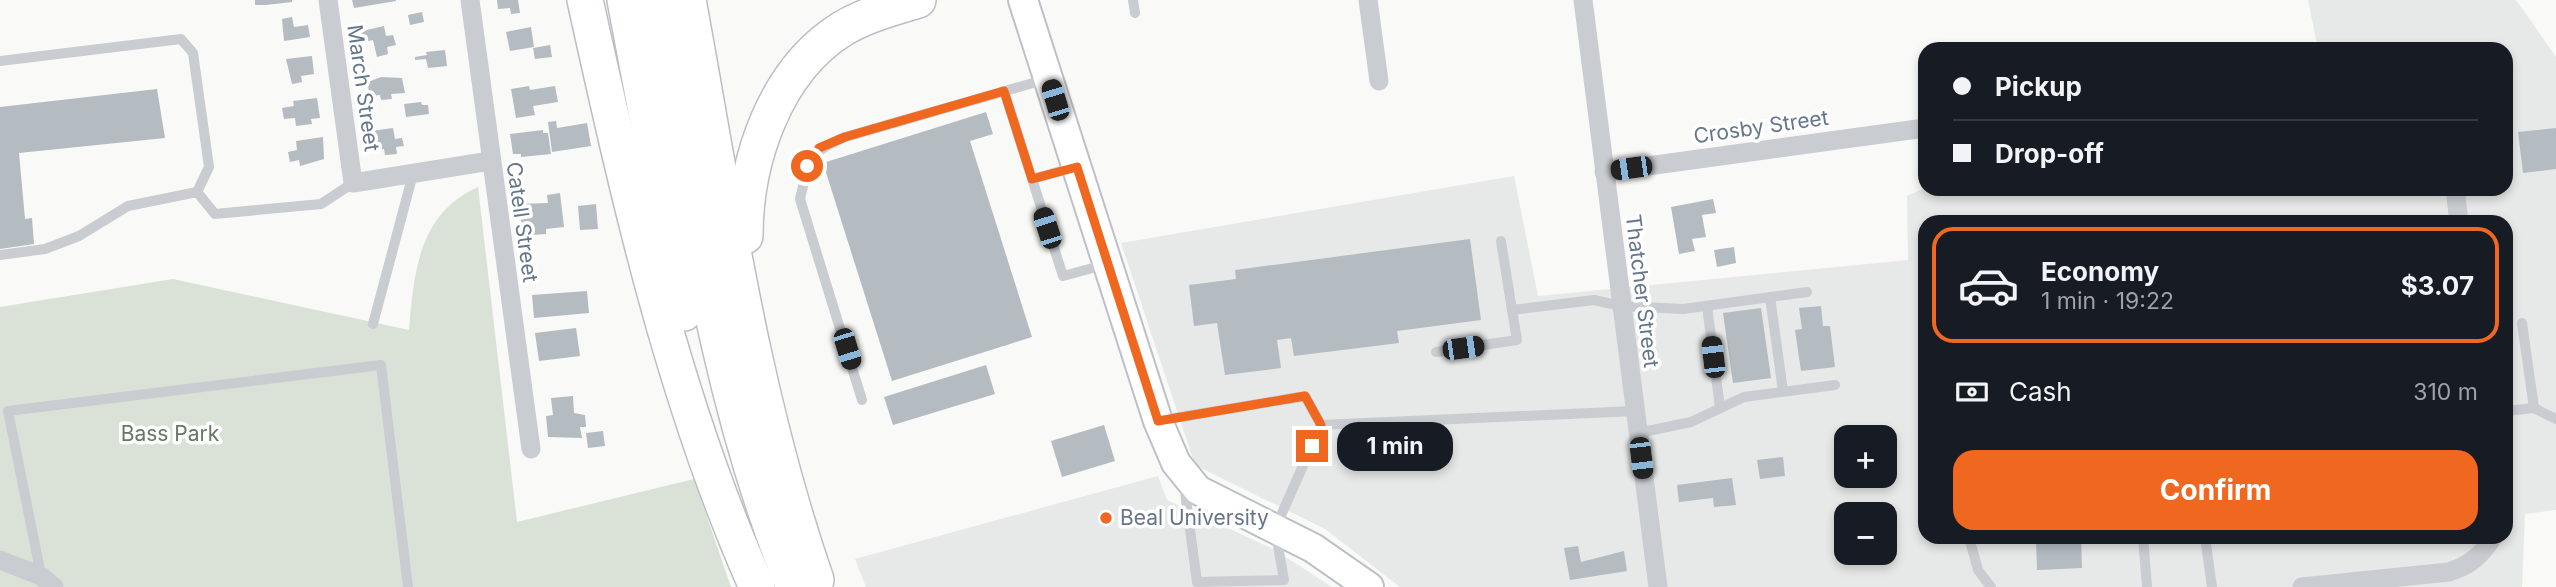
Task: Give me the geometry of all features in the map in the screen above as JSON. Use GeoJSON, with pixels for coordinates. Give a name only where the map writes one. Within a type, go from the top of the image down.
{"type":"FeatureCollection","features":[{"type":"Feature","properties":{"kind":"highway"},"geometry":{"type":"LineString","coordinates":[[585,0],[667,333],[726,512],[758,587]]}},
{"type":"Feature","properties":{"kind":"highway"},"geometry":{"type":"LineString","coordinates":[[625,0],[669,239],[703,401],[758,587]]}},
{"type":"Feature","properties":{"kind":"highway"},"geometry":{"type":"LineString","coordinates":[[655,0],[725,370],[748,460],[794,587]]}},
{"type":"Feature","properties":{"kind":"highway"},"geometry":{"type":"LineString","coordinates":[[688,0],[753,355],[778,463],[818,587]]}},
{"type":"Feature","properties":{"kind":"highway"},"geometry":{"type":"LineString","coordinates":[[753,355],[746,287],[746,210],[751,172],[772,116],[800,68],[834,35],[866,17],[918,0]]}},
{"type":"Feature","properties":{"kind":"street","name":"March Street"},"geometry":{"type":"LineString","coordinates":[[328,0],[353,183]]}},
{"type":"Feature","properties":{"kind":"street","name":"Catell Street"},"geometry":{"type":"LineString","coordinates":[[470,0],[531,449]]}},
{"type":"Feature","properties":{"kind":"street"},"geometry":{"type":"LineString","coordinates":[[1023,0],[1158,421],[1182,473],[1206,496],[1328,557],[1369,587]]}},
{"type":"Feature","properties":{"kind":"street"},"geometry":{"type":"LineString","coordinates":[[1368,0],[1379,81]]}},
{"type":"Feature","properties":{"kind":"street","name":"Thatcher Street"},"geometry":{"type":"LineString","coordinates":[[1583,0],[1658,587]]}},
{"type":"Feature","properties":{"kind":"street","name":"Crosby Street"},"geometry":{"type":"LineString","coordinates":[[1604,172],[1918,129]]}},
{"type":"Feature","properties":{"kind":"street"},"geometry":{"type":"LineString","coordinates":[[353,183],[491,161]]}},
{"type":"Feature","properties":{"kind":"street"},"geometry":{"type":"LineString","coordinates":[[2456,196],[2458,215]]}},
{"type":"Feature","properties":{"kind":"street"},"geometry":{"type":"LineString","coordinates":[[2302,587],[2449,572],[2468,566],[2488,544]]}},
{"type":"Feature","properties":{"kind":"street"},"geometry":{"type":"LineString","coordinates":[[0,560],[48,582]]}},
{"type":"Feature","properties":{"kind":"lane"},"geometry":{"type":"LineString","coordinates":[[1133,0],[1135,13]]}},
{"type":"Feature","properties":{"kind":"lane"},"geometry":{"type":"LineString","coordinates":[[0,61],[181,38],[193,53],[209,167],[197,192]]}},
{"type":"Feature","properties":{"kind":"lane"},"geometry":{"type":"LineString","coordinates":[[862,400],[800,199],[807,166],[819,148],[845,137],[1048,78]]}},
{"type":"Feature","properties":{"kind":"lane"},"geometry":{"type":"LineString","coordinates":[[1004,91],[1063,276],[1108,264]]}},
{"type":"Feature","properties":{"kind":"lane"},"geometry":{"type":"LineString","coordinates":[[1032,179],[1077,167]]}},
{"type":"Feature","properties":{"kind":"lane"},"geometry":{"type":"LineString","coordinates":[[373,324],[414,173]]}},
{"type":"Feature","properties":{"kind":"lane"},"geometry":{"type":"LineString","coordinates":[[197,192],[215,214],[321,204],[353,183]]}},
{"type":"Feature","properties":{"kind":"lane"},"geometry":{"type":"LineString","coordinates":[[0,255],[45,249],[109,220],[128,206],[197,192]]}},
{"type":"Feature","properties":{"kind":"lane"},"geometry":{"type":"LineString","coordinates":[[1436,352],[1517,340],[1501,241]]}},
{"type":"Feature","properties":{"kind":"lane"},"geometry":{"type":"LineString","coordinates":[[1512,310],[1594,300],[1621,306],[1672,309],[1807,292]]}},
{"type":"Feature","properties":{"kind":"lane"},"geometry":{"type":"LineString","coordinates":[[1770,298],[1783,391]]}},
{"type":"Feature","properties":{"kind":"lane"},"geometry":{"type":"LineString","coordinates":[[1707,306],[1720,408]]}},
{"type":"Feature","properties":{"kind":"lane"},"geometry":{"type":"LineString","coordinates":[[2522,323],[2534,408]]}},
{"type":"Feature","properties":{"kind":"lane"},"geometry":{"type":"LineString","coordinates":[[48,582],[8,411],[381,365],[408,587]]}},
{"type":"Feature","properties":{"kind":"lane"},"geometry":{"type":"LineString","coordinates":[[1638,433],[1691,422],[1744,397],[1835,385]]}},
{"type":"Feature","properties":{"kind":"lane"},"geometry":{"type":"LineString","coordinates":[[1158,421],[1305,396],[1321,425]]}},
{"type":"Feature","properties":{"kind":"lane"},"geometry":{"type":"LineString","coordinates":[[2513,410],[2534,408],[2556,419]]}},
{"type":"Feature","properties":{"kind":"lane"},"geometry":{"type":"LineString","coordinates":[[1321,425],[1635,411]]}},
{"type":"Feature","properties":{"kind":"lane"},"geometry":{"type":"LineString","coordinates":[[1182,473],[1197,582],[1285,583],[1275,529],[1321,425]]}},
{"type":"Feature","properties":{"kind":"lane"},"geometry":{"type":"LineString","coordinates":[[1971,544],[1978,570],[1991,587]]}},
{"type":"Feature","properties":{"kind":"lane"},"geometry":{"type":"LineString","coordinates":[[2144,544],[2147,587]]}},
{"type":"Feature","properties":{"kind":"lane"},"geometry":{"type":"LineString","coordinates":[[2206,544],[2212,587]]}},
{"type":"Feature","properties":{"kind":"shaded area"},"geometry":{"type":"Polygon","coordinates":[[[2308,0],[2516,0],[2556,57],[2556,510],[2525,514],[2522,587],[1400,587],[1325,529],[1195,465],[1121,243],[1514,176],[1538,296],[1908,260],[1907,196],[1918,191],[1918,196],[2513,196],[2513,42],[2317,42],[2308,0]]]}},
{"type":"Feature","properties":{"kind":"shaded area","name":"Beal University"},"geometry":{"type":"Polygon","coordinates":[[[1158,476],[1167,500],[1275,550],[1332,587],[866,587],[855,559],[1158,476]]]}},
{"type":"Feature","properties":{"kind":"green space","name":"Bass Park"},"geometry":{"type":"Polygon","coordinates":[[[478,187],[517,522],[694,479],[731,587],[0,587],[0,307],[173,279],[409,330],[417,267],[431,229],[458,199],[478,187]]]}},
{"type":"Feature","properties":{"kind":"building"},"geometry":{"type":"Polygon","coordinates":[[[255,0],[292,0],[292,2],[255,5],[255,0]]]}},
{"type":"Feature","properties":{"kind":"building"},"geometry":{"type":"Polygon","coordinates":[[[352,0],[396,0],[396,1],[354,8],[352,0]]]}},
{"type":"Feature","properties":{"kind":"building"},"geometry":{"type":"Polygon","coordinates":[[[497,0],[518,0],[520,13],[511,14],[510,8],[498,9],[497,0]]]}},
{"type":"Feature","properties":{"kind":"building"},"geometry":{"type":"Polygon","coordinates":[[[422,12],[424,22],[410,25],[408,15],[422,12]]]}},
{"type":"Feature","properties":{"kind":"building"},"geometry":{"type":"Polygon","coordinates":[[[292,17],[294,27],[308,25],[310,37],[284,41],[282,19],[292,17]]]}},
{"type":"Feature","properties":{"kind":"building"},"geometry":{"type":"Polygon","coordinates":[[[384,26],[386,36],[393,35],[396,45],[387,47],[388,54],[377,57],[373,40],[361,43],[358,32],[384,26]]]}},
{"type":"Feature","properties":{"kind":"building"},"geometry":{"type":"Polygon","coordinates":[[[531,27],[534,47],[510,51],[506,32],[531,27]]]}},
{"type":"Feature","properties":{"kind":"building"},"geometry":{"type":"Polygon","coordinates":[[[550,45],[552,57],[535,59],[533,48],[550,45]]]}},
{"type":"Feature","properties":{"kind":"building"},"geometry":{"type":"Polygon","coordinates":[[[445,50],[447,66],[428,68],[426,59],[415,60],[415,57],[427,55],[426,52],[445,50]]]}},
{"type":"Feature","properties":{"kind":"building"},"geometry":{"type":"Polygon","coordinates":[[[312,56],[314,74],[301,76],[302,82],[292,84],[286,59],[312,56]]]}},
{"type":"Feature","properties":{"kind":"building"},"geometry":{"type":"Polygon","coordinates":[[[381,77],[402,78],[405,93],[391,94],[392,99],[381,100],[380,95],[369,96],[368,82],[381,77]]]}},
{"type":"Feature","properties":{"kind":"building"},"geometry":{"type":"Polygon","coordinates":[[[529,86],[530,90],[555,86],[558,102],[533,106],[535,115],[516,118],[511,89],[529,86]]]}},
{"type":"Feature","properties":{"kind":"building"},"geometry":{"type":"Polygon","coordinates":[[[157,89],[165,138],[19,153],[25,219],[32,218],[34,244],[0,249],[0,107],[157,89]]]}},
{"type":"Feature","properties":{"kind":"building"},"geometry":{"type":"Polygon","coordinates":[[[317,98],[320,118],[311,119],[312,124],[296,126],[295,118],[284,119],[282,108],[294,106],[293,101],[317,98]]]}},
{"type":"Feature","properties":{"kind":"building"},"geometry":{"type":"Polygon","coordinates":[[[421,102],[422,105],[428,105],[429,114],[406,117],[404,104],[421,102]]]}},
{"type":"Feature","properties":{"kind":"building"},"geometry":{"type":"Polygon","coordinates":[[[986,112],[993,134],[970,141],[1032,337],[892,381],[823,163],[986,112]]]}},
{"type":"Feature","properties":{"kind":"building"},"geometry":{"type":"Polygon","coordinates":[[[556,121],[557,128],[587,123],[591,146],[552,152],[548,122],[556,121]]]}},
{"type":"Feature","properties":{"kind":"building"},"geometry":{"type":"Polygon","coordinates":[[[393,128],[395,139],[402,138],[404,146],[396,147],[397,154],[385,155],[384,149],[368,151],[366,140],[369,140],[371,131],[393,128]]]}},
{"type":"Feature","properties":{"kind":"building"},"geometry":{"type":"Polygon","coordinates":[[[2556,128],[2556,169],[2523,173],[2518,132],[2556,128]]]}},
{"type":"Feature","properties":{"kind":"building"},"geometry":{"type":"Polygon","coordinates":[[[543,130],[543,133],[548,133],[551,154],[521,157],[521,154],[513,154],[510,134],[543,130]]]}},
{"type":"Feature","properties":{"kind":"building"},"geometry":{"type":"Polygon","coordinates":[[[323,137],[324,159],[300,166],[299,160],[290,162],[288,152],[297,150],[296,141],[323,137]]]}},
{"type":"Feature","properties":{"kind":"building"},"geometry":{"type":"Polygon","coordinates":[[[560,193],[564,227],[546,229],[546,234],[533,235],[532,230],[522,231],[520,204],[548,203],[547,195],[560,193]]]}},
{"type":"Feature","properties":{"kind":"building"},"geometry":{"type":"Polygon","coordinates":[[[1713,199],[1716,213],[1702,215],[1706,237],[1692,239],[1695,251],[1679,254],[1671,207],[1713,199]]]}},
{"type":"Feature","properties":{"kind":"building"},"geometry":{"type":"Polygon","coordinates":[[[596,204],[598,229],[580,230],[578,206],[596,204]]]}},
{"type":"Feature","properties":{"kind":"building"},"geometry":{"type":"Polygon","coordinates":[[[1470,239],[1481,320],[1397,331],[1399,343],[1294,356],[1291,338],[1277,340],[1281,368],[1225,375],[1217,323],[1194,326],[1189,285],[1236,279],[1235,270],[1470,239]]]}},
{"type":"Feature","properties":{"kind":"building"},"geometry":{"type":"Polygon","coordinates":[[[1734,247],[1736,263],[1717,267],[1714,250],[1734,247]]]}},
{"type":"Feature","properties":{"kind":"building"},"geometry":{"type":"Polygon","coordinates":[[[587,291],[589,313],[534,318],[532,295],[587,291]]]}},
{"type":"Feature","properties":{"kind":"building"},"geometry":{"type":"Polygon","coordinates":[[[1821,306],[1823,326],[1830,326],[1835,367],[1801,371],[1795,330],[1802,329],[1799,308],[1821,306]]]}},
{"type":"Feature","properties":{"kind":"building"},"geometry":{"type":"Polygon","coordinates":[[[1761,308],[1771,378],[1733,383],[1723,313],[1761,308]]]}},
{"type":"Feature","properties":{"kind":"building"},"geometry":{"type":"Polygon","coordinates":[[[576,328],[580,356],[539,361],[535,333],[576,328]]]}},
{"type":"Feature","properties":{"kind":"building"},"geometry":{"type":"Polygon","coordinates":[[[986,365],[995,394],[893,425],[884,397],[986,365]]]}},
{"type":"Feature","properties":{"kind":"building"},"geometry":{"type":"Polygon","coordinates":[[[573,396],[574,413],[585,415],[586,427],[580,427],[582,438],[548,437],[546,416],[553,415],[551,398],[573,396]]]}},
{"type":"Feature","properties":{"kind":"building"},"geometry":{"type":"Polygon","coordinates":[[[1104,425],[1115,461],[1062,477],[1051,441],[1104,425]]]}},
{"type":"Feature","properties":{"kind":"building"},"geometry":{"type":"Polygon","coordinates":[[[603,431],[605,446],[588,448],[586,433],[603,431]]]}},
{"type":"Feature","properties":{"kind":"building"},"geometry":{"type":"Polygon","coordinates":[[[1783,457],[1785,476],[1760,479],[1757,460],[1783,457]]]}},
{"type":"Feature","properties":{"kind":"building"},"geometry":{"type":"Polygon","coordinates":[[[1732,478],[1736,505],[1714,507],[1713,498],[1679,502],[1677,485],[1732,478]]]}},
{"type":"Feature","properties":{"kind":"building"},"geometry":{"type":"Polygon","coordinates":[[[2036,544],[2081,544],[2082,568],[2037,570],[2036,544]]]}},
{"type":"Feature","properties":{"kind":"building"},"geometry":{"type":"Polygon","coordinates":[[[1578,546],[1581,562],[1624,551],[1627,571],[1570,580],[1564,548],[1578,546]]]}},
{"type":"Feature","properties":{"kind":"place","name":"Beal University"},"geometry":{"type":"Point","coordinates":[1106,518]}},
{"type":"Feature","properties":{"kind":"route"},"geometry":{"type":"LineString","coordinates":[[807,166],[819,148],[845,137],[1004,91],[1032,179],[1077,167],[1158,421],[1305,396],[1321,425],[1312,446]]}}]}
